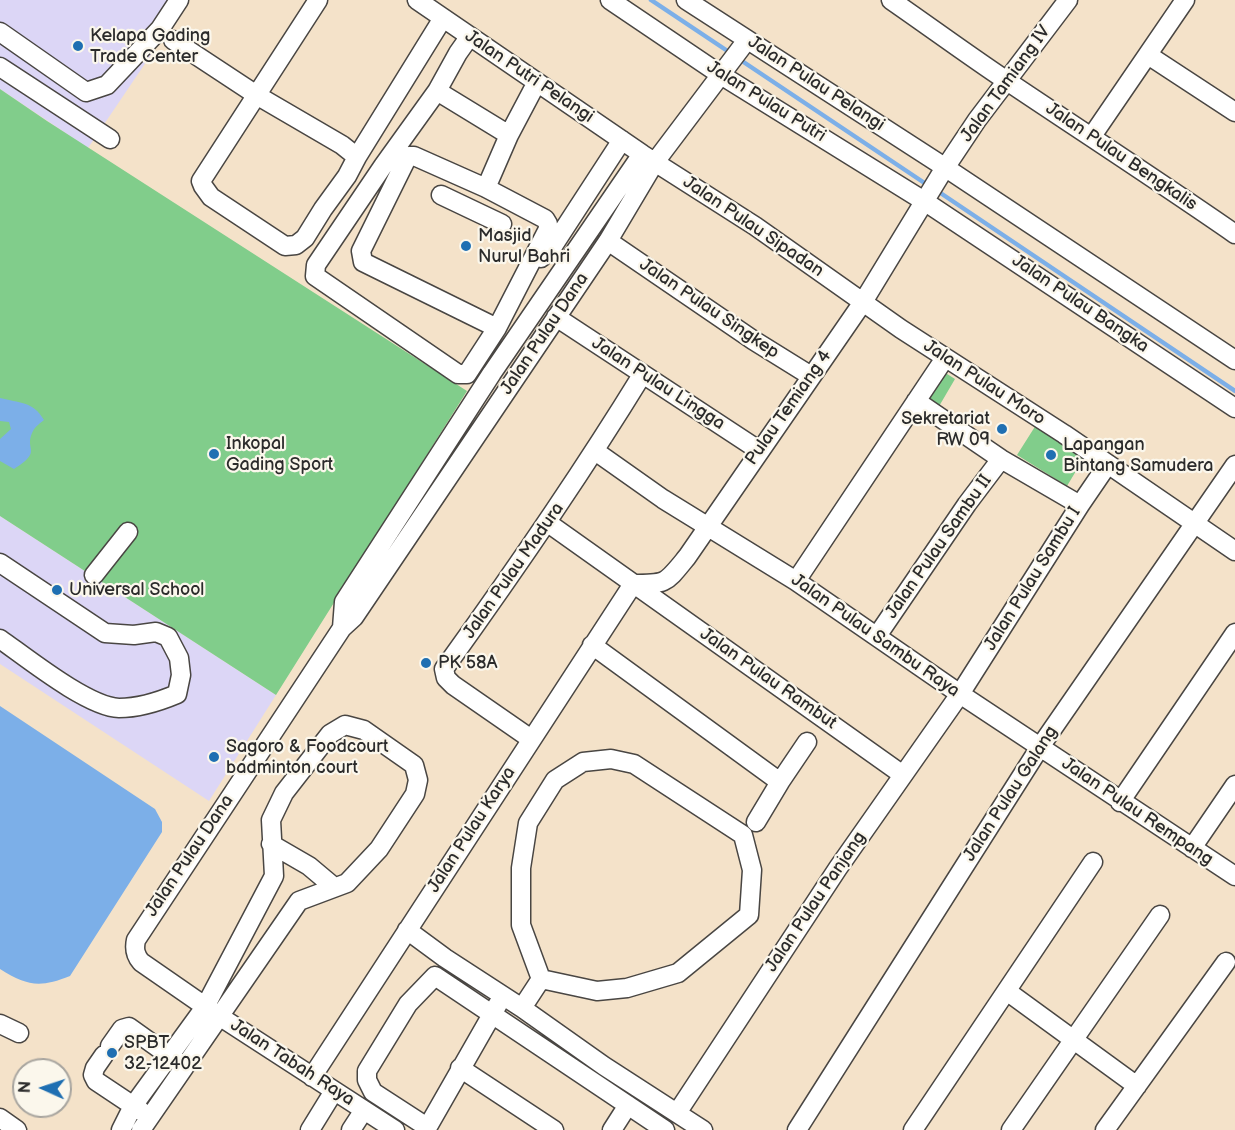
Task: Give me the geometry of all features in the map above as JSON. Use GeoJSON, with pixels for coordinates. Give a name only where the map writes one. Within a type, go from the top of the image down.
{"type":"FeatureCollection","features":[{"type":"Feature","properties":{"kind":"street"},"geometry":{"type":"LineString","coordinates":[[0,32],[86,92],[107,84],[160,29],[179,0]]}},
{"type":"Feature","properties":{"kind":"street"},"geometry":{"type":"LineString","coordinates":[[318,0],[201,181],[202,186],[211,196],[285,246],[296,245],[305,238],[443,18]]}},
{"type":"Feature","properties":{"kind":"street","name":"Jalan Putri Pelangi"},"geometry":{"type":"LineString","coordinates":[[417,0],[648,158]]}},
{"type":"Feature","properties":{"kind":"street","name":"Jalan Pulau Putri"},"geometry":{"type":"LineString","coordinates":[[610,0],[926,198]]}},
{"type":"Feature","properties":{"kind":"street","name":"Jalan Pulau Pelangi"},"geometry":{"type":"LineString","coordinates":[[686,0],[744,44],[943,171]]}},
{"type":"Feature","properties":{"kind":"street","name":"Jalan Tamiang IV"},"geometry":{"type":"LineString","coordinates":[[926,198],[1007,81],[1068,0]]}},
{"type":"Feature","properties":{"kind":"street"},"geometry":{"type":"LineString","coordinates":[[1092,136],[1185,0]]}},
{"type":"Feature","properties":{"kind":"street","name":"Jalan Pulau Bengkalis"},"geometry":{"type":"LineString","coordinates":[[902,3],[1007,81],[1235,234]]}},
{"type":"Feature","properties":{"kind":"street"},"geometry":{"type":"LineString","coordinates":[[470,36],[390,171],[316,265],[315,276],[458,374],[467,374],[497,328],[549,224],[545,219],[485,188],[414,156],[410,156],[390,171],[360,251],[363,262],[497,328]]}},
{"type":"Feature","properties":{"kind":"street"},"geometry":{"type":"LineString","coordinates":[[172,40],[258,96],[332,139],[357,157]]}},
{"type":"Feature","properties":{"kind":"street","name":"Jalan Pulau Dana"},"geometry":{"type":"LineString","coordinates":[[342,628],[344,602],[492,373],[648,158],[744,44]]}},
{"type":"Feature","properties":{"kind":"street"},"geometry":{"type":"LineString","coordinates":[[1148,55],[1235,112]]}},
{"type":"Feature","properties":{"kind":"street"},"geometry":{"type":"LineString","coordinates":[[0,67],[110,139]]}},
{"type":"Feature","properties":{"kind":"street"},"geometry":{"type":"LineString","coordinates":[[472,210],[537,82]]}},
{"type":"Feature","properties":{"kind":"street"},"geometry":{"type":"LineString","coordinates":[[437,91],[509,135]]}},
{"type":"Feature","properties":{"kind":"street"},"geometry":{"type":"LineString","coordinates":[[534,258],[541,258],[547,254],[622,140]]}},
{"type":"Feature","properties":{"kind":"street","name":"Jalan Pulau Dana"},"geometry":{"type":"LineString","coordinates":[[210,1014],[141,962],[134,949],[136,940],[342,628],[354,617],[608,241],[648,158]]}},
{"type":"Feature","properties":{"kind":"street","name":"Jalan Pulau Sipadan"},"geometry":{"type":"LineString","coordinates":[[648,158],[755,226],[862,302]]}},
{"type":"Feature","properties":{"kind":"street"},"geometry":{"type":"LineString","coordinates":[[943,171],[1235,360]]}},
{"type":"Feature","properties":{"kind":"street"},"geometry":{"type":"LineString","coordinates":[[441,195],[502,224]]}},
{"type":"Feature","properties":{"kind":"street","name":"Pulau Temiang 4"},"geometry":{"type":"LineString","coordinates":[[633,584],[661,584],[671,577],[862,302],[926,198]]}},
{"type":"Feature","properties":{"kind":"street","name":"Jalan Pulau Bangka"},"geometry":{"type":"LineString","coordinates":[[926,198],[1235,408]]}},
{"type":"Feature","properties":{"kind":"street","name":"Jalan Pulau Singkep"},"geometry":{"type":"LineString","coordinates":[[608,241],[753,340],[811,376]]}},
{"type":"Feature","properties":{"kind":"street","name":"Jalan Pulau Moro"},"geometry":{"type":"LineString","coordinates":[[862,302],[1108,464],[1235,551]]}},
{"type":"Feature","properties":{"kind":"street","name":"Jalan Pulau Lingga"},"geometry":{"type":"LineString","coordinates":[[556,317],[760,451]]}},
{"type":"Feature","properties":{"kind":"street"},"geometry":{"type":"LineString","coordinates":[[796,581],[945,358]]}},
{"type":"Feature","properties":{"kind":"street"},"geometry":{"type":"LineString","coordinates":[[475,362],[510,385]]}},
{"type":"Feature","properties":{"kind":"street","name":"Jalan Pulau Madura"},"geometry":{"type":"LineString","coordinates":[[531,739],[453,685],[446,678],[444,669],[548,523],[642,375]]}},
{"type":"Feature","properties":{"kind":"street"},"geometry":{"type":"LineString","coordinates":[[916,401],[1002,459],[1080,505]]}},
{"type":"Feature","properties":{"kind":"street","name":"Jalan Pulau Sambu Raya"},"geometry":{"type":"LineString","coordinates":[[595,451],[663,499],[709,525],[796,581],[1040,747]]}},
{"type":"Feature","properties":{"kind":"street","name":"Jalan Pulau Sambu II"},"geometry":{"type":"LineString","coordinates":[[877,636],[967,504],[1002,459]]}},
{"type":"Feature","properties":{"kind":"street","name":"Jalan Pulau Sambu I"},"geometry":{"type":"LineString","coordinates":[[960,694],[1108,464]]}},
{"type":"Feature","properties":{"kind":"street","name":"Jalan Pulau Galang"},"geometry":{"type":"LineString","coordinates":[[797,1130],[1040,747],[1235,465]]}},
{"type":"Feature","properties":{"kind":"street","name":"Jalan Pulau Rambut"},"geometry":{"type":"LineString","coordinates":[[548,523],[903,775]]}},
{"type":"Feature","properties":{"kind":"street"},"geometry":{"type":"LineString","coordinates":[[94,575],[128,532]]}},
{"type":"Feature","properties":{"kind":"street"},"geometry":{"type":"LineString","coordinates":[[0,563],[105,633],[116,635],[156,632],[168,637],[179,658],[181,675],[177,694],[148,706],[117,708],[89,700],[0,639]]}},
{"type":"Feature","properties":{"kind":"street","name":"Jalan Pulau Karya"},"geometry":{"type":"LineString","coordinates":[[312,1077],[633,584]]}},
{"type":"Feature","properties":{"kind":"street"},"geometry":{"type":"LineString","coordinates":[[1120,802],[1235,633]]}},
{"type":"Feature","properties":{"kind":"street"},"geometry":{"type":"LineString","coordinates":[[592,645],[780,782]]}},
{"type":"Feature","properties":{"kind":"street","name":"Jalan Pulau Panjang"},"geometry":{"type":"LineString","coordinates":[[676,1113],[838,868],[960,694]]}},
{"type":"Feature","properties":{"kind":"street"},"geometry":{"type":"LineString","coordinates":[[184,1067],[129,1027],[122,1029],[95,1068],[93,1075],[96,1081],[133,1106],[146,1123],[184,1067],[195,1035],[299,901],[347,883],[380,849],[415,794],[418,780],[414,765],[364,730],[345,725],[330,734],[284,794],[271,820],[274,876],[210,1014]]}},
{"type":"Feature","properties":{"kind":"street"},"geometry":{"type":"LineString","coordinates":[[756,822],[807,742]]}},
{"type":"Feature","properties":{"kind":"street","name":"Jalan Pulau Rempang"},"geometry":{"type":"LineString","coordinates":[[1040,747],[1235,876]]}},
{"type":"Feature","properties":{"kind":"street"},"geometry":{"type":"LineString","coordinates":[[611,759],[634,764],[743,835],[752,870],[749,915],[678,973],[627,988],[597,991],[541,979],[520,925],[521,868],[528,823],[555,780],[583,762],[611,759]]}},
{"type":"Feature","properties":{"kind":"street"},"geometry":{"type":"LineString","coordinates":[[1192,849],[1235,785]]}},
{"type":"Feature","properties":{"kind":"street"},"geometry":{"type":"LineString","coordinates":[[271,844],[309,866],[334,887]]}},
{"type":"Feature","properties":{"kind":"street"},"geometry":{"type":"LineString","coordinates":[[913,1130],[1008,992],[1093,862]]}},
{"type":"Feature","properties":{"kind":"street"},"geometry":{"type":"LineString","coordinates":[[1011,1130],[1160,915]]}},
{"type":"Feature","properties":{"kind":"street"},"geometry":{"type":"LineString","coordinates":[[406,930],[604,1066],[703,1130]]}},
{"type":"Feature","properties":{"kind":"street"},"geometry":{"type":"LineString","coordinates":[[445,958],[435,976],[408,1004],[367,1071],[367,1080],[373,1092],[426,1128],[503,996]]}},
{"type":"Feature","properties":{"kind":"street"},"geometry":{"type":"LineString","coordinates":[[1105,1130],[1226,962]]}},
{"type":"Feature","properties":{"kind":"street"},"geometry":{"type":"LineString","coordinates":[[435,976],[665,1130]]}},
{"type":"Feature","properties":{"kind":"street"},"geometry":{"type":"LineString","coordinates":[[522,1008],[541,979]]}},
{"type":"Feature","properties":{"kind":"street"},"geometry":{"type":"LineString","coordinates":[[1008,992],[1137,1086]]}},
{"type":"Feature","properties":{"kind":"street","name":"Jalan Tabah Raya"},"geometry":{"type":"LineString","coordinates":[[210,1014],[312,1077],[358,1119],[395,1130]]}},
{"type":"Feature","properties":{"kind":"street"},"geometry":{"type":"LineString","coordinates":[[0,1024],[19,1033]]}},
{"type":"Feature","properties":{"kind":"street"},"geometry":{"type":"LineString","coordinates":[[121,1130],[133,1106],[169,1055],[195,1035]]}},
{"type":"Feature","properties":{"kind":"street"},"geometry":{"type":"LineString","coordinates":[[460,1068],[554,1130]]}},
{"type":"Feature","properties":{"kind":"street"},"geometry":{"type":"LineString","coordinates":[[310,1130],[331,1096]]}},
{"type":"Feature","properties":{"kind":"street"},"geometry":{"type":"LineString","coordinates":[[612,1130],[628,1105]]}},
{"type":"Feature","properties":{"kind":"street"},"geometry":{"type":"LineString","coordinates":[[0,1118],[17,1130]]}},
{"type":"Feature","properties":{"kind":"shaded area"},"geometry":{"type":"Polygon","coordinates":[[[0,0],[188,0],[88,148],[0,89],[0,0]]]}},
{"type":"Feature","properties":{"kind":"shaded area","name":"Universal School"},"geometry":{"type":"Polygon","coordinates":[[[0,516],[276,695],[209,801],[0,664],[0,516]]]}},
{"type":"Feature","properties":{"kind":"green space","name":"Inkopal Gading Sport"},"geometry":{"type":"Polygon","coordinates":[[[0,89],[467,391],[276,695],[0,516],[0,89]]]}},
{"type":"Feature","properties":{"kind":"green space"},"geometry":{"type":"Polygon","coordinates":[[[944,372],[955,379],[938,408],[927,401],[944,372]]]}},
{"type":"Feature","properties":{"kind":"green space","name":"Lapangan Bintang Samudera"},"geometry":{"type":"Polygon","coordinates":[[[1036,425],[1085,456],[1067,486],[1017,455],[1036,425]]]}},
{"type":"Feature","properties":{"kind":"water"},"geometry":{"type":"Polygon","coordinates":[[[0,398],[30,406],[44,420],[33,431],[30,443],[31,454],[14,469],[0,461],[0,439],[11,429],[9,422],[0,421],[0,398]]]}},
{"type":"Feature","properties":{"kind":"water"},"geometry":{"type":"Polygon","coordinates":[[[0,706],[155,809],[162,822],[162,832],[70,976],[42,984],[26,982],[0,969],[0,706]]]}},
{"type":"Feature","properties":{"kind":"waterway"},"geometry":{"type":"LineString","coordinates":[[651,0],[732,54]]}},
{"type":"Feature","properties":{"kind":"waterway"},"geometry":{"type":"LineString","coordinates":[[739,59],[929,186]]}},
{"type":"Feature","properties":{"kind":"waterway"},"geometry":{"type":"LineString","coordinates":[[936,190],[1235,391]]}},
{"type":"Feature","properties":{"kind":"place","name":"Kelapa Gading Trade Center"},"geometry":{"type":"Point","coordinates":[78,46]}},
{"type":"Feature","properties":{"kind":"place","name":"Masjid Nurul Bahri"},"geometry":{"type":"Point","coordinates":[466,246]}},
{"type":"Feature","properties":{"kind":"place","name":"Sekretariat RW 09"},"geometry":{"type":"Point","coordinates":[1002,429]}},
{"type":"Feature","properties":{"kind":"place","name":"Inkopal Gading Sport"},"geometry":{"type":"Point","coordinates":[214,454]}},
{"type":"Feature","properties":{"kind":"place","name":"Lapangan Bintang Samudera"},"geometry":{"type":"Point","coordinates":[1051,455]}},
{"type":"Feature","properties":{"kind":"place","name":"Universal School"},"geometry":{"type":"Point","coordinates":[57,590]}},
{"type":"Feature","properties":{"kind":"place","name":"PK 58A"},"geometry":{"type":"Point","coordinates":[426,663]}},
{"type":"Feature","properties":{"kind":"place","name":"Sagoro & Foodcourt badminton court"},"geometry":{"type":"Point","coordinates":[214,757]}},
{"type":"Feature","properties":{"kind":"place","name":"SPBT 32-12402"},"geometry":{"type":"Point","coordinates":[112,1053]}}]}
